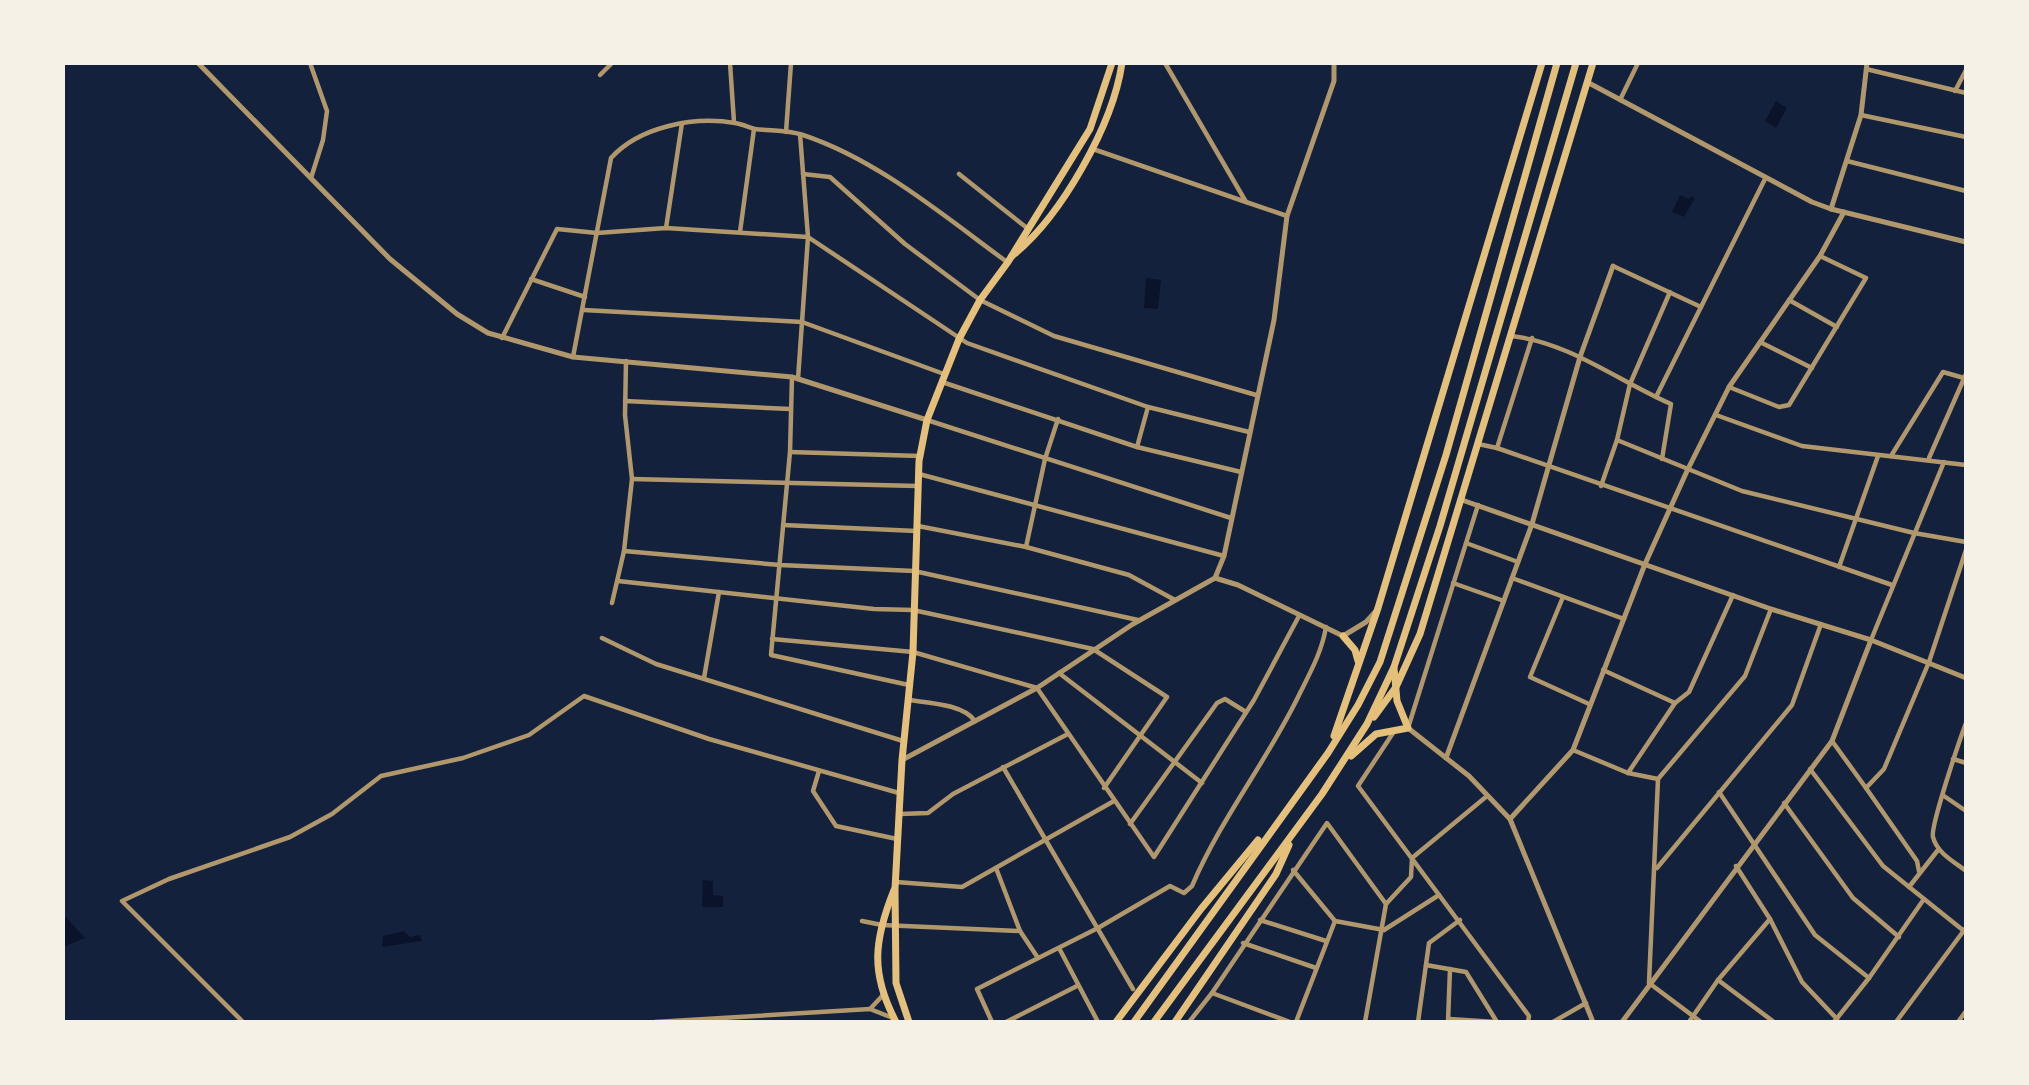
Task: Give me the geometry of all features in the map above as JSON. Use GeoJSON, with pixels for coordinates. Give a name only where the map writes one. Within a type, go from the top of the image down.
{"type":"FeatureCollection","features":[{"type":"Feature","properties":{"kind":"main road"},"geometry":{"type":"LineString","coordinates":[[909,1022],[896,983],[898,926],[895,885],[903,741],[913,652],[920,456],[927,420],[959,339],[980,300],[1010,259],[1090,129],[1111,63]]}},
{"type":"Feature","properties":{"kind":"main road"},"geometry":{"type":"LineString","coordinates":[[1010,259],[1030,242],[1092,148],[1110,110],[1122,63]]}},
{"type":"Feature","properties":{"kind":"main road"},"geometry":{"type":"LineString","coordinates":[[1328,753],[1378,608],[1542,63]]}},
{"type":"Feature","properties":{"kind":"main road"},"geometry":{"type":"LineString","coordinates":[[1133,1022],[1328,753],[1380,662],[1409,577],[1557,63]]}},
{"type":"Feature","properties":{"kind":"main road"},"geometry":{"type":"LineString","coordinates":[[1367,724],[1394,667],[1440,526],[1576,63]]}},
{"type":"Feature","properties":{"kind":"main road"},"geometry":{"type":"LineString","coordinates":[[1154,1022],[1295,832],[1367,724],[1396,687],[1420,634],[1593,63]]}},
{"type":"Feature","properties":{"kind":"main road"},"geometry":{"type":"LineString","coordinates":[[1343,636],[1355,650],[1358,661]]}},
{"type":"Feature","properties":{"kind":"main road"},"geometry":{"type":"LineString","coordinates":[[1340,766],[1366,740],[1408,728],[1396,687],[1394,667]]}},
{"type":"Feature","properties":{"kind":"main road"},"geometry":{"type":"LineString","coordinates":[[1116,1022],[1201,909],[1280,817]]}},
{"type":"Feature","properties":{"kind":"main road"},"geometry":{"type":"LineString","coordinates":[[1175,1022],[1276,874],[1295,832]]}},
{"type":"Feature","properties":{"kind":"main road"},"geometry":{"type":"LineString","coordinates":[[895,885],[882,926],[876,957],[895,1021]]}},
{"type":"Feature","properties":{"kind":"street"},"geometry":{"type":"LineString","coordinates":[[198,63],[412,278],[457,314],[488,333],[573,357],[795,378],[1231,518]]}},
{"type":"Feature","properties":{"kind":"street"},"geometry":{"type":"LineString","coordinates":[[310,63],[327,111],[323,141],[310,178]]}},
{"type":"Feature","properties":{"kind":"street"},"geometry":{"type":"LineString","coordinates":[[600,75],[612,63]]}},
{"type":"Feature","properties":{"kind":"street"},"geometry":{"type":"LineString","coordinates":[[730,63],[734,122]]}},
{"type":"Feature","properties":{"kind":"street"},"geometry":{"type":"LineString","coordinates":[[786,132],[792,63]]}},
{"type":"Feature","properties":{"kind":"street"},"geometry":{"type":"LineString","coordinates":[[1165,63],[1246,202]]}},
{"type":"Feature","properties":{"kind":"street"},"geometry":{"type":"LineString","coordinates":[[902,760],[1037,688],[1138,621],[1215,578],[1224,556],[1274,320],[1287,216],[1334,81],[1334,63]]}},
{"type":"Feature","properties":{"kind":"street"},"geometry":{"type":"LineString","coordinates":[[1620,100],[1638,63]]}},
{"type":"Feature","properties":{"kind":"street"},"geometry":{"type":"LineString","coordinates":[[1831,209],[1861,116],[1866,66],[1966,93]]}},
{"type":"Feature","properties":{"kind":"street"},"geometry":{"type":"LineString","coordinates":[[1955,91],[1966,70]]}},
{"type":"Feature","properties":{"kind":"street"},"geometry":{"type":"LineString","coordinates":[[1587,82],[1766,179],[1831,209],[1966,242]]}},
{"type":"Feature","properties":{"kind":"street"},"geometry":{"type":"LineString","coordinates":[[1861,116],[1966,137]]}},
{"type":"Feature","properties":{"kind":"street"},"geometry":{"type":"LineString","coordinates":[[573,357],[611,158],[621,147],[642,134],[682,123],[734,122],[754,129],[800,134],[825,143],[892,180],[1010,259]]}},
{"type":"Feature","properties":{"kind":"street"},"geometry":{"type":"LineString","coordinates":[[666,228],[682,123]]}},
{"type":"Feature","properties":{"kind":"street"},"geometry":{"type":"LineString","coordinates":[[740,232],[754,129]]}},
{"type":"Feature","properties":{"kind":"street"},"geometry":{"type":"LineString","coordinates":[[800,134],[808,237],[802,322],[790,409],[790,453],[771,655],[909,685]]}},
{"type":"Feature","properties":{"kind":"street"},"geometry":{"type":"LineString","coordinates":[[1092,148],[1287,216]]}},
{"type":"Feature","properties":{"kind":"street"},"geometry":{"type":"LineString","coordinates":[[1847,161],[1966,191]]}},
{"type":"Feature","properties":{"kind":"street"},"geometry":{"type":"LineString","coordinates":[[803,174],[830,177],[905,244],[980,300],[1054,336],[1256,395]]}},
{"type":"Feature","properties":{"kind":"street"},"geometry":{"type":"LineString","coordinates":[[959,174],[1027,228]]}},
{"type":"Feature","properties":{"kind":"street"},"geometry":{"type":"LineString","coordinates":[[1656,397],[1766,179]]}},
{"type":"Feature","properties":{"kind":"street"},"geometry":{"type":"LineString","coordinates":[[1510,820],[1573,750],[1645,564],[1729,387],[1820,256],[1844,212]]}},
{"type":"Feature","properties":{"kind":"street"},"geometry":{"type":"LineString","coordinates":[[502,338],[558,229],[597,233],[666,228],[808,237],[959,339],[1148,408],[1250,432]]}},
{"type":"Feature","properties":{"kind":"street"},"geometry":{"type":"LineString","coordinates":[[1729,387],[1784,407],[1812,368],[1866,278],[1820,256]]}},
{"type":"Feature","properties":{"kind":"street"},"geometry":{"type":"LineString","coordinates":[[1446,758],[1532,524],[1580,358],[1613,266],[1701,307]]}},
{"type":"Feature","properties":{"kind":"street"},"geometry":{"type":"LineString","coordinates":[[531,279],[585,297]]}},
{"type":"Feature","properties":{"kind":"street"},"geometry":{"type":"LineString","coordinates":[[1601,486],[1617,440],[1630,384],[1670,292]]}},
{"type":"Feature","properties":{"kind":"street"},"geometry":{"type":"LineString","coordinates":[[1789,300],[1837,327]]}},
{"type":"Feature","properties":{"kind":"street"},"geometry":{"type":"LineString","coordinates":[[584,310],[802,322],[943,378],[1137,447],[1241,472]]}},
{"type":"Feature","properties":{"kind":"street"},"geometry":{"type":"LineString","coordinates":[[1511,336],[1532,338],[1580,358],[1671,404],[1662,459]]}},
{"type":"Feature","properties":{"kind":"street"},"geometry":{"type":"LineString","coordinates":[[1497,448],[1532,338]]}},
{"type":"Feature","properties":{"kind":"street"},"geometry":{"type":"LineString","coordinates":[[1759,342],[1812,368]]}},
{"type":"Feature","properties":{"kind":"street"},"geometry":{"type":"LineString","coordinates":[[611,603],[624,551],[632,479],[625,401],[626,360]]}},
{"type":"Feature","properties":{"kind":"street"},"geometry":{"type":"LineString","coordinates":[[1891,456],[1943,372],[1965,376],[1929,458]]}},
{"type":"Feature","properties":{"kind":"street"},"geometry":{"type":"LineString","coordinates":[[625,401],[790,409]]}},
{"type":"Feature","properties":{"kind":"street"},"geometry":{"type":"LineString","coordinates":[[1137,447],[1148,408]]}},
{"type":"Feature","properties":{"kind":"street"},"geometry":{"type":"LineString","coordinates":[[1716,415],[1802,446],[1878,456],[1929,458],[1966,465]]}},
{"type":"Feature","properties":{"kind":"street"},"geometry":{"type":"LineString","coordinates":[[1026,547],[1045,459],[1058,419]]}},
{"type":"Feature","properties":{"kind":"street"},"geometry":{"type":"LineString","coordinates":[[1617,440],[1687,471],[1742,491],[1914,533],[1966,542]]}},
{"type":"Feature","properties":{"kind":"street"},"geometry":{"type":"LineString","coordinates":[[1479,444],[1892,585]]}},
{"type":"Feature","properties":{"kind":"street"},"geometry":{"type":"LineString","coordinates":[[790,453],[920,456]]}},
{"type":"Feature","properties":{"kind":"street"},"geometry":{"type":"LineString","coordinates":[[1839,567],[1878,456]]}},
{"type":"Feature","properties":{"kind":"street"},"geometry":{"type":"LineString","coordinates":[[1622,1022],[1752,844],[1832,741],[1892,585],[1944,462]]}},
{"type":"Feature","properties":{"kind":"street"},"geometry":{"type":"LineString","coordinates":[[919,474],[1224,556]]}},
{"type":"Feature","properties":{"kind":"street"},"geometry":{"type":"LineString","coordinates":[[632,479],[918,486]]}},
{"type":"Feature","properties":{"kind":"street"},"geometry":{"type":"LineString","coordinates":[[1462,500],[1771,609],[1871,640],[1966,678]]}},
{"type":"Feature","properties":{"kind":"street"},"geometry":{"type":"LineString","coordinates":[[1478,505],[1408,728],[1469,776],[1510,820],[1593,1022]]}},
{"type":"Feature","properties":{"kind":"street"},"geometry":{"type":"LineString","coordinates":[[783,524],[916,529],[1026,547],[1129,575],[1175,600]]}},
{"type":"Feature","properties":{"kind":"street"},"geometry":{"type":"LineString","coordinates":[[1466,543],[1518,562]]}},
{"type":"Feature","properties":{"kind":"street"},"geometry":{"type":"LineString","coordinates":[[1866,788],[1884,769],[1929,662],[1966,550]]}},
{"type":"Feature","properties":{"kind":"street"},"geometry":{"type":"LineString","coordinates":[[624,551],[780,565],[915,571],[1138,621]]}},
{"type":"Feature","properties":{"kind":"street"},"geometry":{"type":"LineString","coordinates":[[1215,578],[1238,585],[1343,636],[1366,622],[1378,608]]}},
{"type":"Feature","properties":{"kind":"street"},"geometry":{"type":"LineString","coordinates":[[1512,578],[1625,620]]}},
{"type":"Feature","properties":{"kind":"street"},"geometry":{"type":"LineString","coordinates":[[618,581],[777,599],[913,610],[1093,649],[1167,697],[1104,788]]}},
{"type":"Feature","properties":{"kind":"street"},"geometry":{"type":"LineString","coordinates":[[1453,583],[1504,601]]}},
{"type":"Feature","properties":{"kind":"street"},"geometry":{"type":"LineString","coordinates":[[704,678],[719,592]]}},
{"type":"Feature","properties":{"kind":"street"},"geometry":{"type":"LineString","coordinates":[[1628,773],[1675,703],[1689,692],[1733,595]]}},
{"type":"Feature","properties":{"kind":"street"},"geometry":{"type":"LineString","coordinates":[[1563,597],[1530,677],[1589,704]]}},
{"type":"Feature","properties":{"kind":"street"},"geometry":{"type":"LineString","coordinates":[[1649,983],[1657,868],[1658,779],[1745,676],[1771,609]]}},
{"type":"Feature","properties":{"kind":"street"},"geometry":{"type":"LineString","coordinates":[[772,639],[913,652],[1037,688],[1066,735],[1154,857],[1246,712],[1300,615]]}},
{"type":"Feature","properties":{"kind":"street"},"geometry":{"type":"LineString","coordinates":[[1657,868],[1792,705],[1821,624]]}},
{"type":"Feature","properties":{"kind":"street"},"geometry":{"type":"LineString","coordinates":[[992,1022],[978,989],[1098,928],[1170,886],[1184,892],[1192,887],[1227,817],[1279,737],[1322,647],[1326,627]]}},
{"type":"Feature","properties":{"kind":"street"},"geometry":{"type":"LineString","coordinates":[[602,638],[656,664],[903,741]]}},
{"type":"Feature","properties":{"kind":"street"},"geometry":{"type":"LineString","coordinates":[[1602,670],[1675,703]]}},
{"type":"Feature","properties":{"kind":"street"},"geometry":{"type":"LineString","coordinates":[[1058,673],[1202,783]]}},
{"type":"Feature","properties":{"kind":"street"},"geometry":{"type":"LineString","coordinates":[[243,1022],[122,901],[169,879],[290,837],[332,814],[381,776],[463,758],[529,735],[584,696],[709,739],[900,793]]}},
{"type":"Feature","properties":{"kind":"street"},"geometry":{"type":"LineString","coordinates":[[1130,824],[1173,761],[1220,701],[1225,699],[1246,712]]}},
{"type":"Feature","properties":{"kind":"street"},"geometry":{"type":"LineString","coordinates":[[908,700],[952,708],[971,716],[976,722]]}},
{"type":"Feature","properties":{"kind":"street"},"geometry":{"type":"LineString","coordinates":[[1966,723],[1932,826],[1938,850],[1966,871]]}},
{"type":"Feature","properties":{"kind":"street"},"geometry":{"type":"LineString","coordinates":[[1395,730],[1359,786],[1529,1016],[1528,1022]]}},
{"type":"Feature","properties":{"kind":"street"},"geometry":{"type":"LineString","coordinates":[[899,814],[928,813],[953,794],[1066,735]]}},
{"type":"Feature","properties":{"kind":"street"},"geometry":{"type":"LineString","coordinates":[[1832,741],[1917,861],[1919,871]]}},
{"type":"Feature","properties":{"kind":"street"},"geometry":{"type":"LineString","coordinates":[[1573,750],[1628,773],[1658,779]]}},
{"type":"Feature","properties":{"kind":"street"},"geometry":{"type":"LineString","coordinates":[[1953,759],[1966,763]]}},
{"type":"Feature","properties":{"kind":"street"},"geometry":{"type":"LineString","coordinates":[[1003,768],[1133,989]]}},
{"type":"Feature","properties":{"kind":"street"},"geometry":{"type":"LineString","coordinates":[[1810,769],[1883,866],[1965,930],[1896,1022]]}},
{"type":"Feature","properties":{"kind":"street"},"geometry":{"type":"LineString","coordinates":[[819,771],[813,791],[836,826],[897,839]]}},
{"type":"Feature","properties":{"kind":"street"},"geometry":{"type":"LineString","coordinates":[[1719,792],[1815,935],[1869,978]]}},
{"type":"Feature","properties":{"kind":"street"},"geometry":{"type":"LineString","coordinates":[[1364,1022],[1384,930],[1386,904],[1411,877],[1412,858],[1487,796]]}},
{"type":"Feature","properties":{"kind":"street"},"geometry":{"type":"LineString","coordinates":[[1944,796],[1966,811]]}},
{"type":"Feature","properties":{"kind":"street"},"geometry":{"type":"LineString","coordinates":[[895,885],[962,887],[1114,801]]}},
{"type":"Feature","properties":{"kind":"street"},"geometry":{"type":"LineString","coordinates":[[1784,803],[1853,898],[1899,937]]}},
{"type":"Feature","properties":{"kind":"street"},"geometry":{"type":"LineString","coordinates":[[1189,1022],[1212,993],[1243,943],[1326,823],[1386,904]]}},
{"type":"Feature","properties":{"kind":"street"},"geometry":{"type":"LineString","coordinates":[[1909,887],[1938,850]]}},
{"type":"Feature","properties":{"kind":"street"},"geometry":{"type":"LineString","coordinates":[[1736,866],[1770,919],[1802,982],[1835,1020],[1869,978],[1924,899]]}},
{"type":"Feature","properties":{"kind":"street"},"geometry":{"type":"LineString","coordinates":[[996,868],[1020,931],[1038,958]]}},
{"type":"Feature","properties":{"kind":"street"},"geometry":{"type":"LineString","coordinates":[[1293,870],[1335,921],[1384,930],[1439,895]]}},
{"type":"Feature","properties":{"kind":"street"},"geometry":{"type":"LineString","coordinates":[[1689,1022],[1718,980],[1770,919]]}},
{"type":"Feature","properties":{"kind":"street"},"geometry":{"type":"LineString","coordinates":[[1260,920],[1326,941]]}},
{"type":"Feature","properties":{"kind":"street"},"geometry":{"type":"LineString","coordinates":[[1419,1022],[1429,943],[1460,920]]}},
{"type":"Feature","properties":{"kind":"street"},"geometry":{"type":"LineString","coordinates":[[862,921],[882,926],[1020,931]]}},
{"type":"Feature","properties":{"kind":"street"},"geometry":{"type":"LineString","coordinates":[[1296,1022],[1335,921]]}},
{"type":"Feature","properties":{"kind":"street"},"geometry":{"type":"LineString","coordinates":[[1243,943],[1316,968]]}},
{"type":"Feature","properties":{"kind":"street"},"geometry":{"type":"LineString","coordinates":[[1059,948],[1098,1022]]}},
{"type":"Feature","properties":{"kind":"street"},"geometry":{"type":"LineString","coordinates":[[1426,965],[1466,972],[1497,1022]]}},
{"type":"Feature","properties":{"kind":"street"},"geometry":{"type":"LineString","coordinates":[[1450,969],[1448,1020],[1497,1022]]}},
{"type":"Feature","properties":{"kind":"street"},"geometry":{"type":"LineString","coordinates":[[1718,980],[1774,1022]]}},
{"type":"Feature","properties":{"kind":"street"},"geometry":{"type":"LineString","coordinates":[[1649,983],[1701,1022]]}},
{"type":"Feature","properties":{"kind":"street"},"geometry":{"type":"LineString","coordinates":[[1006,1022],[1077,985]]}},
{"type":"Feature","properties":{"kind":"street"},"geometry":{"type":"LineString","coordinates":[[870,1009],[880,1002],[885,993]]}},
{"type":"Feature","properties":{"kind":"street"},"geometry":{"type":"LineString","coordinates":[[1212,993],[1290,1022]]}},
{"type":"Feature","properties":{"kind":"street"},"geometry":{"type":"LineString","coordinates":[[1553,1022],[1587,1003]]}},
{"type":"Feature","properties":{"kind":"street"},"geometry":{"type":"LineString","coordinates":[[655,1022],[870,1009],[895,1021]]}},
{"type":"Feature","properties":{"kind":"street"},"geometry":{"type":"LineString","coordinates":[[1958,1022],[1966,1011]]}},
{"type":"Feature","properties":{"kind":"water"},"geometry":{"type":"Polygon","coordinates":[[[1776,101],[1787,108],[1776,128],[1765,121],[1776,101]]]}},
{"type":"Feature","properties":{"kind":"water"},"geometry":{"type":"Polygon","coordinates":[[[1680,195],[1689,199],[1691,196],[1695,198],[1684,217],[1672,212],[1680,195]]]}},
{"type":"Feature","properties":{"kind":"water"},"geometry":{"type":"Polygon","coordinates":[[[1146,278],[1161,280],[1158,309],[1144,308],[1146,278]]]}},
{"type":"Feature","properties":{"kind":"water"},"geometry":{"type":"Polygon","coordinates":[[[703,880],[713,881],[713,895],[723,896],[723,907],[702,907],[703,880]]]}},
{"type":"Feature","properties":{"kind":"water"},"geometry":{"type":"Polygon","coordinates":[[[63,914],[85,938],[63,947],[63,914]]]}},
{"type":"Feature","properties":{"kind":"water"},"geometry":{"type":"Polygon","coordinates":[[[404,931],[410,937],[420,935],[422,941],[382,947],[383,936],[404,931]]]}}]}
